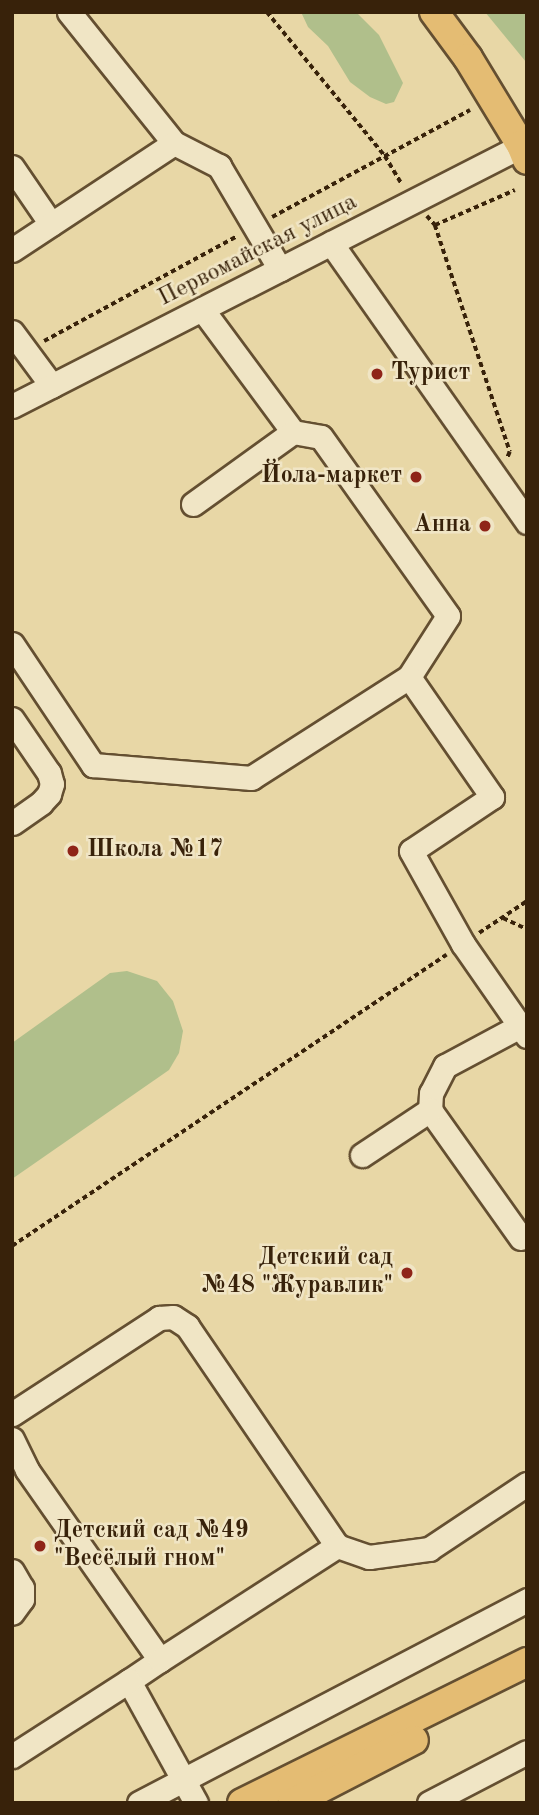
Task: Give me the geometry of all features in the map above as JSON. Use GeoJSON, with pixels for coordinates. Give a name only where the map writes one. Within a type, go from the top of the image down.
{"type":"FeatureCollection","features":[{"type":"Feature","properties":{"kind":"main road"},"geometry":{"type":"LineString","coordinates":[[434,12],[468,58],[525,149]]}},
{"type":"Feature","properties":{"kind":"main road"},"geometry":{"type":"LineString","coordinates":[[242,1803],[527,1662]]}},
{"type":"Feature","properties":{"kind":"main road"},"geometry":{"type":"LineString","coordinates":[[292,1803],[527,1682]]}},
{"type":"Feature","properties":{"kind":"street"},"geometry":{"type":"LineString","coordinates":[[69,12],[174,143],[219,166],[280,269]]}},
{"type":"Feature","properties":{"kind":"street"},"geometry":{"type":"LineString","coordinates":[[12,250],[174,143]]}},
{"type":"Feature","properties":{"kind":"street","name":"Первомайская улица"},"geometry":{"type":"LineString","coordinates":[[12,406],[331,243],[525,149]]}},
{"type":"Feature","properties":{"kind":"street"},"geometry":{"type":"LineString","coordinates":[[12,167],[51,224]]}},
{"type":"Feature","properties":{"kind":"street"},"geometry":{"type":"LineString","coordinates":[[331,243],[527,522]]}},
{"type":"Feature","properties":{"kind":"street"},"geometry":{"type":"LineString","coordinates":[[12,645],[93,765],[251,778],[409,677],[448,616],[321,437],[293,432],[202,309]]}},
{"type":"Feature","properties":{"kind":"street"},"geometry":{"type":"LineString","coordinates":[[12,332],[52,386]]}},
{"type":"Feature","properties":{"kind":"street"},"geometry":{"type":"LineString","coordinates":[[192,504],[293,432]]}},
{"type":"Feature","properties":{"kind":"street"},"geometry":{"type":"LineString","coordinates":[[409,677],[492,797],[411,851],[463,944],[523,1031],[445,1066],[431,1093],[430,1110],[521,1238]]}},
{"type":"Feature","properties":{"kind":"street"},"geometry":{"type":"LineString","coordinates":[[12,719],[49,773],[52,784],[50,794],[41,803],[12,822]]}},
{"type":"Feature","properties":{"kind":"street"},"geometry":{"type":"LineString","coordinates":[[362,1155],[430,1110]]}},
{"type":"Feature","properties":{"kind":"street"},"geometry":{"type":"LineString","coordinates":[[12,1415],[159,1318],[173,1317],[187,1326],[337,1546],[369,1557],[429,1549],[527,1484]]}},
{"type":"Feature","properties":{"kind":"street"},"geometry":{"type":"LineString","coordinates":[[12,1438],[27,1471],[160,1660]]}},
{"type":"Feature","properties":{"kind":"street"},"geometry":{"type":"LineString","coordinates":[[12,1756],[337,1546]]}},
{"type":"Feature","properties":{"kind":"street"},"geometry":{"type":"LineString","coordinates":[[12,1571],[22,1588],[22,1600],[12,1612]]}},
{"type":"Feature","properties":{"kind":"street"},"geometry":{"type":"LineString","coordinates":[[139,1803],[527,1600]]}},
{"type":"Feature","properties":{"kind":"street"},"geometry":{"type":"LineString","coordinates":[[129,1681],[196,1803]]}},
{"type":"Feature","properties":{"kind":"street"},"geometry":{"type":"LineString","coordinates":[[429,1803],[527,1752]]}},
{"type":"Feature","properties":{"kind":"path"},"geometry":{"type":"LineString","coordinates":[[267,12],[385,156],[404,188]]}},
{"type":"Feature","properties":{"kind":"path"},"geometry":{"type":"LineString","coordinates":[[435,225],[515,190]]}},
{"type":"Feature","properties":{"kind":"path"},"geometry":{"type":"LineString","coordinates":[[421,209],[435,225],[510,452],[497,479]]}},
{"type":"Feature","properties":{"kind":"path"},"geometry":{"type":"LineString","coordinates":[[12,1246],[527,901]]}},
{"type":"Feature","properties":{"kind":"path"},"geometry":{"type":"LineString","coordinates":[[502,918],[527,929]]}},
{"type":"Feature","properties":{"kind":"green space"},"geometry":{"type":"Polygon","coordinates":[[[301,12],[356,12],[379,35],[403,83],[394,102],[386,104],[370,97],[350,82],[328,46],[308,27],[301,12]]]}},
{"type":"Feature","properties":{"kind":"green space"},"geometry":{"type":"Polygon","coordinates":[[[485,12],[527,12],[527,62],[526,62],[485,12]]]}},
{"type":"Feature","properties":{"kind":"green space"},"geometry":{"type":"Polygon","coordinates":[[[127,971],[157,981],[173,1001],[183,1031],[179,1053],[169,1070],[12,1179],[12,1043],[110,973],[127,971]]]}},
{"type":"Feature","properties":{"kind":"place","name":"Турист"},"geometry":{"type":"Point","coordinates":[377,374]}},
{"type":"Feature","properties":{"kind":"place","name":"Йола-маркет"},"geometry":{"type":"Point","coordinates":[416,477]}},
{"type":"Feature","properties":{"kind":"place","name":"Анна"},"geometry":{"type":"Point","coordinates":[485,526]}},
{"type":"Feature","properties":{"kind":"place","name":"Школа №17"},"geometry":{"type":"Point","coordinates":[73,851]}},
{"type":"Feature","properties":{"kind":"place","name":"Детский сад №48 \"Журавлик\""},"geometry":{"type":"Point","coordinates":[407,1273]}},
{"type":"Feature","properties":{"kind":"place","name":"Детский сад №49 \"Весёлый гном\""},"geometry":{"type":"Point","coordinates":[40,1546]}}]}
